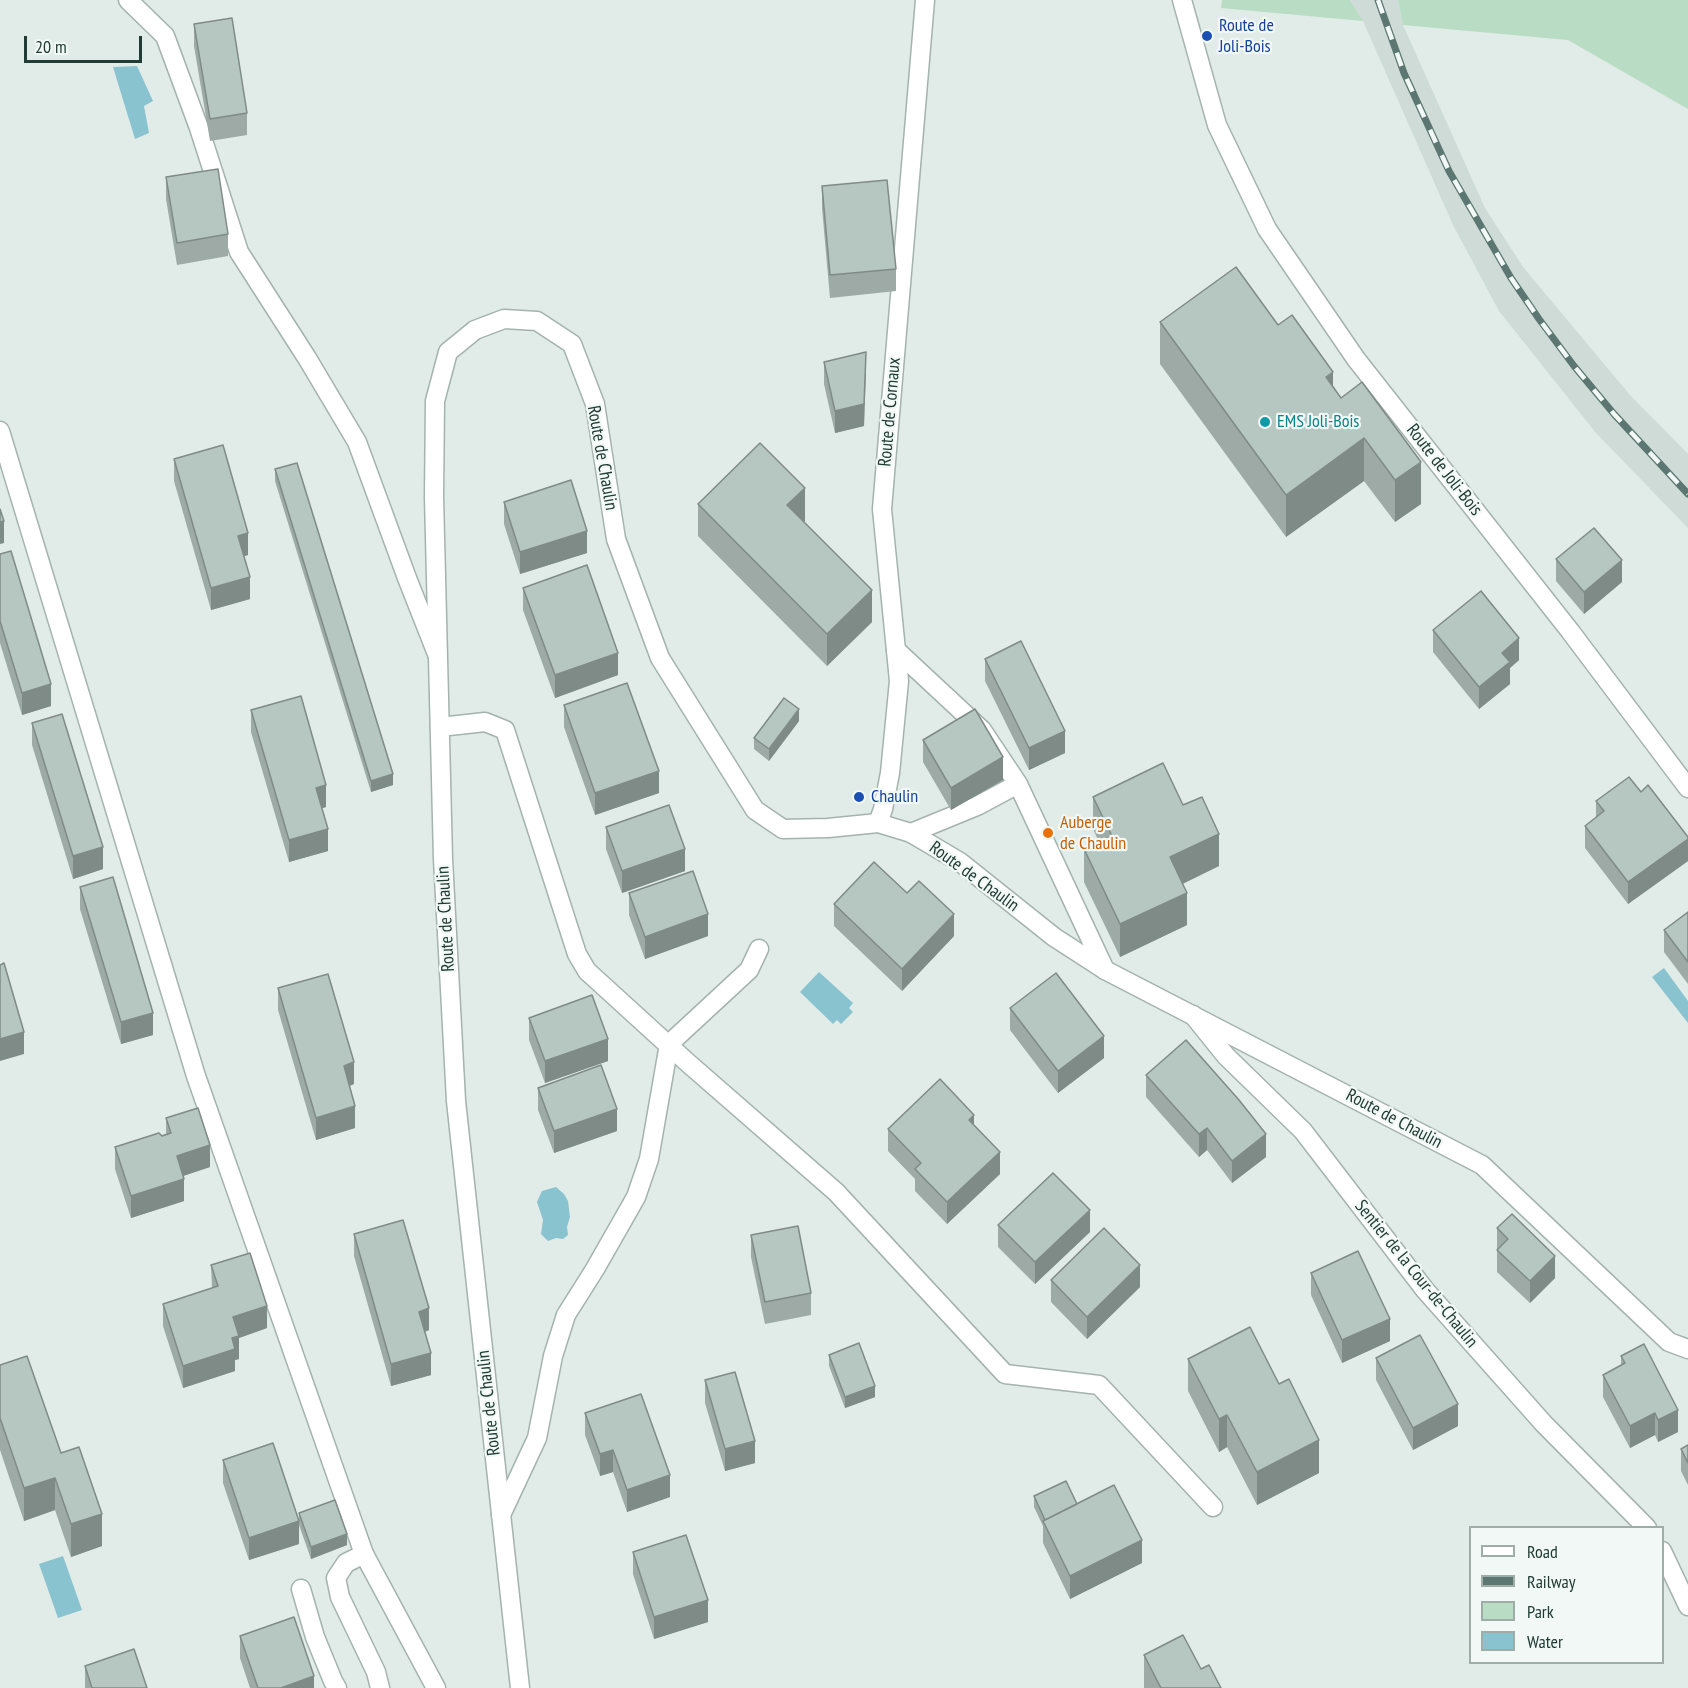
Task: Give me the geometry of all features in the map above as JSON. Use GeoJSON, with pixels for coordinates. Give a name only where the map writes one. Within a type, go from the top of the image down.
{"type":"FeatureCollection","features":[{"type":"Feature","properties":{"kind":"street"},"geometry":{"type":"LineString","coordinates":[[128,0],[165,36],[199,128],[239,252],[307,358],[357,442],[406,578],[438,656]]}},
{"type":"Feature","properties":{"kind":"street","name":"Route de Cornaux"},"geometry":{"type":"LineString","coordinates":[[878,823],[890,773],[899,681],[882,509],[926,0]]}},
{"type":"Feature","properties":{"kind":"street","name":"Route de Joli-Bois"},"geometry":{"type":"LineString","coordinates":[[1182,0],[1217,125],[1267,229],[1356,358],[1570,631],[1688,788]]}},
{"type":"Feature","properties":{"kind":"street","name":"Route de Chaulin"},"geometry":{"type":"LineString","coordinates":[[520,1688],[456,1101],[443,859],[434,497],[435,401],[448,352],[475,330],[504,319],[537,321],[572,344],[595,404],[615,539],[660,658],[755,810],[783,829],[828,828],[878,823],[911,833],[960,862],[1054,937],[1105,970],[1482,1165],[1669,1341],[1688,1349]]}},
{"type":"Feature","properties":{"kind":"street"},"geometry":{"type":"LineString","coordinates":[[0,430],[196,1076],[363,1554],[436,1688]]}},
{"type":"Feature","properties":{"kind":"street"},"geometry":{"type":"LineString","coordinates":[[896,650],[982,730],[1018,784],[1105,970]]}},
{"type":"Feature","properties":{"kind":"street"},"geometry":{"type":"LineString","coordinates":[[440,727],[485,723],[505,730],[577,954],[587,971],[836,1192],[1005,1374],[1099,1385],[1213,1508]]}},
{"type":"Feature","properties":{"kind":"street"},"geometry":{"type":"LineString","coordinates":[[911,833],[977,806],[1018,784]]}},
{"type":"Feature","properties":{"kind":"street"},"geometry":{"type":"LineString","coordinates":[[501,1515],[537,1438],[552,1356],[566,1315],[636,1197],[649,1159],[669,1044],[749,970],[759,949]]}},
{"type":"Feature","properties":{"kind":"street","name":"Sentier de la Cour-de-Chaulin"},"geometry":{"type":"LineString","coordinates":[[1192,1014],[1226,1056],[1303,1131],[1425,1290],[1536,1415],[1646,1526]]}},
{"type":"Feature","properties":{"kind":"street"},"geometry":{"type":"LineString","coordinates":[[363,1554],[346,1563],[336,1578],[340,1597],[376,1672],[380,1688]]}},
{"type":"Feature","properties":{"kind":"street"},"geometry":{"type":"LineString","coordinates":[[1664,1555],[1688,1606]]}},
{"type":"Feature","properties":{"kind":"street"},"geometry":{"type":"LineString","coordinates":[[301,1589],[315,1637],[337,1688]]}},
{"type":"Feature","properties":{"kind":"shaded area"},"geometry":{"type":"Polygon","coordinates":[[[1350,0],[1398,0],[1403,25],[1485,208],[1523,267],[1630,395],[1688,454],[1688,528],[1596,433],[1499,311],[1453,225],[1363,21],[1350,0]]]}},
{"type":"Feature","properties":{"kind":"green space"},"geometry":{"type":"Polygon","coordinates":[[[1222,0],[1350,0],[1363,21],[1221,8],[1222,0]]]}},
{"type":"Feature","properties":{"kind":"green space"},"geometry":{"type":"Polygon","coordinates":[[[1398,0],[1688,0],[1688,109],[1568,40],[1403,25],[1398,0]]]}},
{"type":"Feature","properties":{"kind":"water"},"geometry":{"type":"Polygon","coordinates":[[[137,66],[153,101],[144,106],[149,133],[135,139],[113,67],[137,66]]]}},
{"type":"Feature","properties":{"kind":"water"},"geometry":{"type":"Polygon","coordinates":[[[1664,968],[1688,1001],[1688,1023],[1652,977],[1664,968]]]}},
{"type":"Feature","properties":{"kind":"water"},"geometry":{"type":"Polygon","coordinates":[[[819,972],[853,1003],[849,1008],[853,1012],[841,1024],[837,1020],[833,1024],[800,992],[819,972]]]}},
{"type":"Feature","properties":{"kind":"water"},"geometry":{"type":"Polygon","coordinates":[[[556,1187],[568,1201],[570,1217],[567,1227],[568,1235],[563,1239],[556,1238],[548,1241],[541,1234],[543,1220],[537,1202],[542,1191],[556,1187]]]}},
{"type":"Feature","properties":{"kind":"water"},"geometry":{"type":"Polygon","coordinates":[[[63,1556],[82,1610],[58,1618],[39,1564],[63,1556]]]}},
{"type":"Feature","properties":{"kind":"building"},"geometry":{"type":"Polygon","coordinates":[[[232,18],[247,113],[210,119],[194,24],[232,18]]]}},
{"type":"Feature","properties":{"kind":"building"},"geometry":{"type":"Polygon","coordinates":[[[218,169],[228,234],[177,243],[166,177],[218,169]]]}},
{"type":"Feature","properties":{"kind":"building"},"geometry":{"type":"Polygon","coordinates":[[[887,180],[896,269],[830,275],[822,186],[887,180]]]}},
{"type":"Feature","properties":{"kind":"building"},"geometry":{"type":"Polygon","coordinates":[[[1236,267],[1278,325],[1292,315],[1333,372],[1326,377],[1341,398],[1362,382],[1421,462],[1395,480],[1364,438],[1286,495],[1160,322],[1236,267]]]}},
{"type":"Feature","properties":{"kind":"building"},"geometry":{"type":"Polygon","coordinates":[[[866,352],[864,404],[835,411],[824,362],[866,352]]]}},
{"type":"Feature","properties":{"kind":"building"},"geometry":{"type":"Polygon","coordinates":[[[760,443],[805,488],[787,505],[872,590],[827,634],[698,504],[760,443]]]}},
{"type":"Feature","properties":{"kind":"building"},"geometry":{"type":"Polygon","coordinates":[[[223,445],[248,533],[238,536],[250,577],[211,588],[174,459],[223,445]]]}},
{"type":"Feature","properties":{"kind":"building"},"geometry":{"type":"Polygon","coordinates":[[[297,463],[393,774],[371,781],[275,469],[297,463]]]}},
{"type":"Feature","properties":{"kind":"building"},"geometry":{"type":"Polygon","coordinates":[[[571,480],[587,531],[520,552],[504,502],[571,480]]]}},
{"type":"Feature","properties":{"kind":"building"},"geometry":{"type":"Polygon","coordinates":[[[0,509],[4,521],[0,522],[0,509]]]}},
{"type":"Feature","properties":{"kind":"building"},"geometry":{"type":"Polygon","coordinates":[[[1594,528],[1622,560],[1584,592],[1556,559],[1594,528]]]}},
{"type":"Feature","properties":{"kind":"building"},"geometry":{"type":"Polygon","coordinates":[[[11,551],[51,684],[22,693],[0,621],[0,554],[11,551]]]}},
{"type":"Feature","properties":{"kind":"building"},"geometry":{"type":"Polygon","coordinates":[[[587,565],[618,653],[555,675],[523,588],[587,565]]]}},
{"type":"Feature","properties":{"kind":"building"},"geometry":{"type":"Polygon","coordinates":[[[1481,591],[1519,638],[1502,653],[1510,662],[1479,687],[1433,630],[1481,591]]]}},
{"type":"Feature","properties":{"kind":"building"},"geometry":{"type":"Polygon","coordinates":[[[1021,641],[1065,731],[1029,748],[985,659],[1021,641]]]}},
{"type":"Feature","properties":{"kind":"building"},"geometry":{"type":"Polygon","coordinates":[[[627,683],[659,771],[595,793],[564,705],[627,683]]]}},
{"type":"Feature","properties":{"kind":"building"},"geometry":{"type":"Polygon","coordinates":[[[301,696],[326,785],[316,788],[328,829],[289,840],[251,710],[301,696]]]}},
{"type":"Feature","properties":{"kind":"building"},"geometry":{"type":"Polygon","coordinates":[[[784,698],[799,709],[769,749],[754,738],[784,698]]]}},
{"type":"Feature","properties":{"kind":"building"},"geometry":{"type":"Polygon","coordinates":[[[975,709],[1003,757],[951,788],[923,740],[975,709]]]}},
{"type":"Feature","properties":{"kind":"building"},"geometry":{"type":"Polygon","coordinates":[[[62,714],[103,847],[73,856],[32,723],[62,714]]]}},
{"type":"Feature","properties":{"kind":"building"},"geometry":{"type":"Polygon","coordinates":[[[1163,763],[1183,805],[1202,797],[1219,834],[1170,857],[1187,893],[1120,924],[1084,849],[1112,836],[1093,797],[1163,763]]]}},
{"type":"Feature","properties":{"kind":"building"},"geometry":{"type":"Polygon","coordinates":[[[1629,777],[1641,792],[1648,785],[1688,839],[1628,882],[1585,826],[1604,811],[1596,801],[1629,777]]]}},
{"type":"Feature","properties":{"kind":"building"},"geometry":{"type":"Polygon","coordinates":[[[669,805],[685,849],[622,871],[606,827],[669,805]]]}},
{"type":"Feature","properties":{"kind":"building"},"geometry":{"type":"Polygon","coordinates":[[[874,862],[907,893],[919,881],[954,914],[902,969],[834,904],[874,862]]]}},
{"type":"Feature","properties":{"kind":"building"},"geometry":{"type":"Polygon","coordinates":[[[693,871],[708,914],[645,937],[629,893],[693,871]]]}},
{"type":"Feature","properties":{"kind":"building"},"geometry":{"type":"Polygon","coordinates":[[[113,877],[153,1013],[121,1022],[80,887],[113,877]]]}},
{"type":"Feature","properties":{"kind":"building"},"geometry":{"type":"Polygon","coordinates":[[[1688,912],[1688,962],[1664,930],[1688,912]]]}},
{"type":"Feature","properties":{"kind":"building"},"geometry":{"type":"Polygon","coordinates":[[[4,963],[24,1032],[0,1039],[0,965],[4,963]]]}},
{"type":"Feature","properties":{"kind":"building"},"geometry":{"type":"Polygon","coordinates":[[[1056,973],[1104,1036],[1058,1071],[1010,1008],[1056,973]]]}},
{"type":"Feature","properties":{"kind":"building"},"geometry":{"type":"Polygon","coordinates":[[[328,974],[354,1062],[344,1066],[355,1106],[316,1118],[278,988],[328,974]]]}},
{"type":"Feature","properties":{"kind":"building"},"geometry":{"type":"Polygon","coordinates":[[[592,995],[608,1039],[545,1061],[529,1018],[592,995]]]}},
{"type":"Feature","properties":{"kind":"building"},"geometry":{"type":"Polygon","coordinates":[[[1186,1040],[1266,1134],[1232,1161],[1207,1128],[1199,1134],[1146,1075],[1186,1040]]]}},
{"type":"Feature","properties":{"kind":"building"},"geometry":{"type":"Polygon","coordinates":[[[601,1065],[617,1109],[554,1131],[538,1088],[601,1065]]]}},
{"type":"Feature","properties":{"kind":"building"},"geometry":{"type":"Polygon","coordinates":[[[940,1079],[974,1115],[969,1120],[1000,1152],[947,1202],[915,1169],[921,1163],[888,1129],[940,1079]]]}},
{"type":"Feature","properties":{"kind":"building"},"geometry":{"type":"Polygon","coordinates":[[[198,1108],[210,1145],[177,1156],[184,1179],[131,1196],[115,1147],[159,1133],[162,1136],[171,1133],[166,1118],[198,1108]]]}},
{"type":"Feature","properties":{"kind":"building"},"geometry":{"type":"Polygon","coordinates":[[[1053,1173],[1090,1210],[1035,1262],[998,1225],[1053,1173]]]}},
{"type":"Feature","properties":{"kind":"building"},"geometry":{"type":"Polygon","coordinates":[[[1512,1214],[1555,1256],[1530,1281],[1497,1250],[1508,1239],[1497,1228],[1512,1214]]]}},
{"type":"Feature","properties":{"kind":"building"},"geometry":{"type":"Polygon","coordinates":[[[403,1220],[429,1308],[419,1312],[431,1353],[391,1364],[354,1234],[403,1220]]]}},
{"type":"Feature","properties":{"kind":"building"},"geometry":{"type":"Polygon","coordinates":[[[798,1226],[811,1293],[765,1302],[751,1235],[798,1226]]]}},
{"type":"Feature","properties":{"kind":"building"},"geometry":{"type":"Polygon","coordinates":[[[1104,1228],[1140,1265],[1087,1317],[1051,1280],[1104,1228]]]}},
{"type":"Feature","properties":{"kind":"building"},"geometry":{"type":"Polygon","coordinates":[[[1358,1251],[1390,1319],[1342,1340],[1311,1273],[1358,1251]]]}},
{"type":"Feature","properties":{"kind":"building"},"geometry":{"type":"Polygon","coordinates":[[[250,1253],[267,1306],[233,1317],[239,1336],[232,1338],[235,1349],[183,1366],[163,1304],[218,1286],[211,1265],[250,1253]]]}},
{"type":"Feature","properties":{"kind":"building"},"geometry":{"type":"Polygon","coordinates":[[[1250,1327],[1279,1384],[1289,1379],[1319,1440],[1257,1472],[1227,1415],[1219,1419],[1188,1359],[1250,1327]]]}},
{"type":"Feature","properties":{"kind":"building"},"geometry":{"type":"Polygon","coordinates":[[[1420,1335],[1458,1404],[1413,1428],[1376,1358],[1420,1335]]]}},
{"type":"Feature","properties":{"kind":"building"},"geometry":{"type":"Polygon","coordinates":[[[859,1343],[875,1386],[845,1397],[829,1355],[859,1343]]]}},
{"type":"Feature","properties":{"kind":"building"},"geometry":{"type":"Polygon","coordinates":[[[1644,1344],[1678,1410],[1658,1420],[1655,1413],[1630,1426],[1603,1375],[1625,1363],[1621,1356],[1644,1344]]]}},
{"type":"Feature","properties":{"kind":"building"},"geometry":{"type":"Polygon","coordinates":[[[27,1356],[61,1453],[79,1447],[102,1514],[71,1524],[55,1478],[24,1488],[0,1418],[0,1365],[27,1356]]]}},
{"type":"Feature","properties":{"kind":"building"},"geometry":{"type":"Polygon","coordinates":[[[735,1372],[755,1441],[725,1449],[705,1380],[735,1372]]]}},
{"type":"Feature","properties":{"kind":"building"},"geometry":{"type":"Polygon","coordinates":[[[641,1394],[670,1475],[627,1490],[613,1450],[600,1454],[585,1413],[641,1394]]]}},
{"type":"Feature","properties":{"kind":"building"},"geometry":{"type":"Polygon","coordinates":[[[273,1443],[299,1521],[249,1538],[223,1460],[273,1443]]]}},
{"type":"Feature","properties":{"kind":"building"},"geometry":{"type":"Polygon","coordinates":[[[1688,1445],[1688,1463],[1681,1449],[1688,1445]]]}},
{"type":"Feature","properties":{"kind":"building"},"geometry":{"type":"Polygon","coordinates":[[[1066,1481],[1077,1504],[1045,1520],[1034,1496],[1066,1481]]]}},
{"type":"Feature","properties":{"kind":"building"},"geometry":{"type":"Polygon","coordinates":[[[1114,1485],[1142,1540],[1070,1576],[1043,1521],[1114,1485]]]}},
{"type":"Feature","properties":{"kind":"building"},"geometry":{"type":"Polygon","coordinates":[[[335,1500],[347,1534],[311,1547],[299,1513],[335,1500]]]}},
{"type":"Feature","properties":{"kind":"building"},"geometry":{"type":"Polygon","coordinates":[[[686,1535],[708,1600],[654,1617],[633,1552],[686,1535]]]}},
{"type":"Feature","properties":{"kind":"building"},"geometry":{"type":"Polygon","coordinates":[[[294,1617],[314,1676],[281,1688],[258,1688],[240,1636],[294,1617]]]}},
{"type":"Feature","properties":{"kind":"building"},"geometry":{"type":"Polygon","coordinates":[[[1183,1635],[1201,1669],[1209,1665],[1221,1688],[1161,1688],[1144,1655],[1183,1635]]]}},
{"type":"Feature","properties":{"kind":"building"},"geometry":{"type":"Polygon","coordinates":[[[134,1649],[147,1688],[92,1688],[85,1666],[134,1649]]]}},
{"type":"Feature","properties":{"kind":"railway"},"geometry":{"type":"LineString","coordinates":[[1378,0],[1404,73],[1449,171],[1511,278],[1574,366],[1614,414],[1688,494]]}},
{"type":"Feature","properties":{"kind":"place","name":"Route de Joli-Bois"},"geometry":{"type":"Point","coordinates":[1207,36]}},
{"type":"Feature","properties":{"kind":"place","name":"EMS Joli-Bois"},"geometry":{"type":"Point","coordinates":[1265,422]}},
{"type":"Feature","properties":{"kind":"place","name":"Chaulin"},"geometry":{"type":"Point","coordinates":[859,797]}},
{"type":"Feature","properties":{"kind":"place","name":"Auberge de Chaulin"},"geometry":{"type":"Point","coordinates":[1048,833]}}]}
